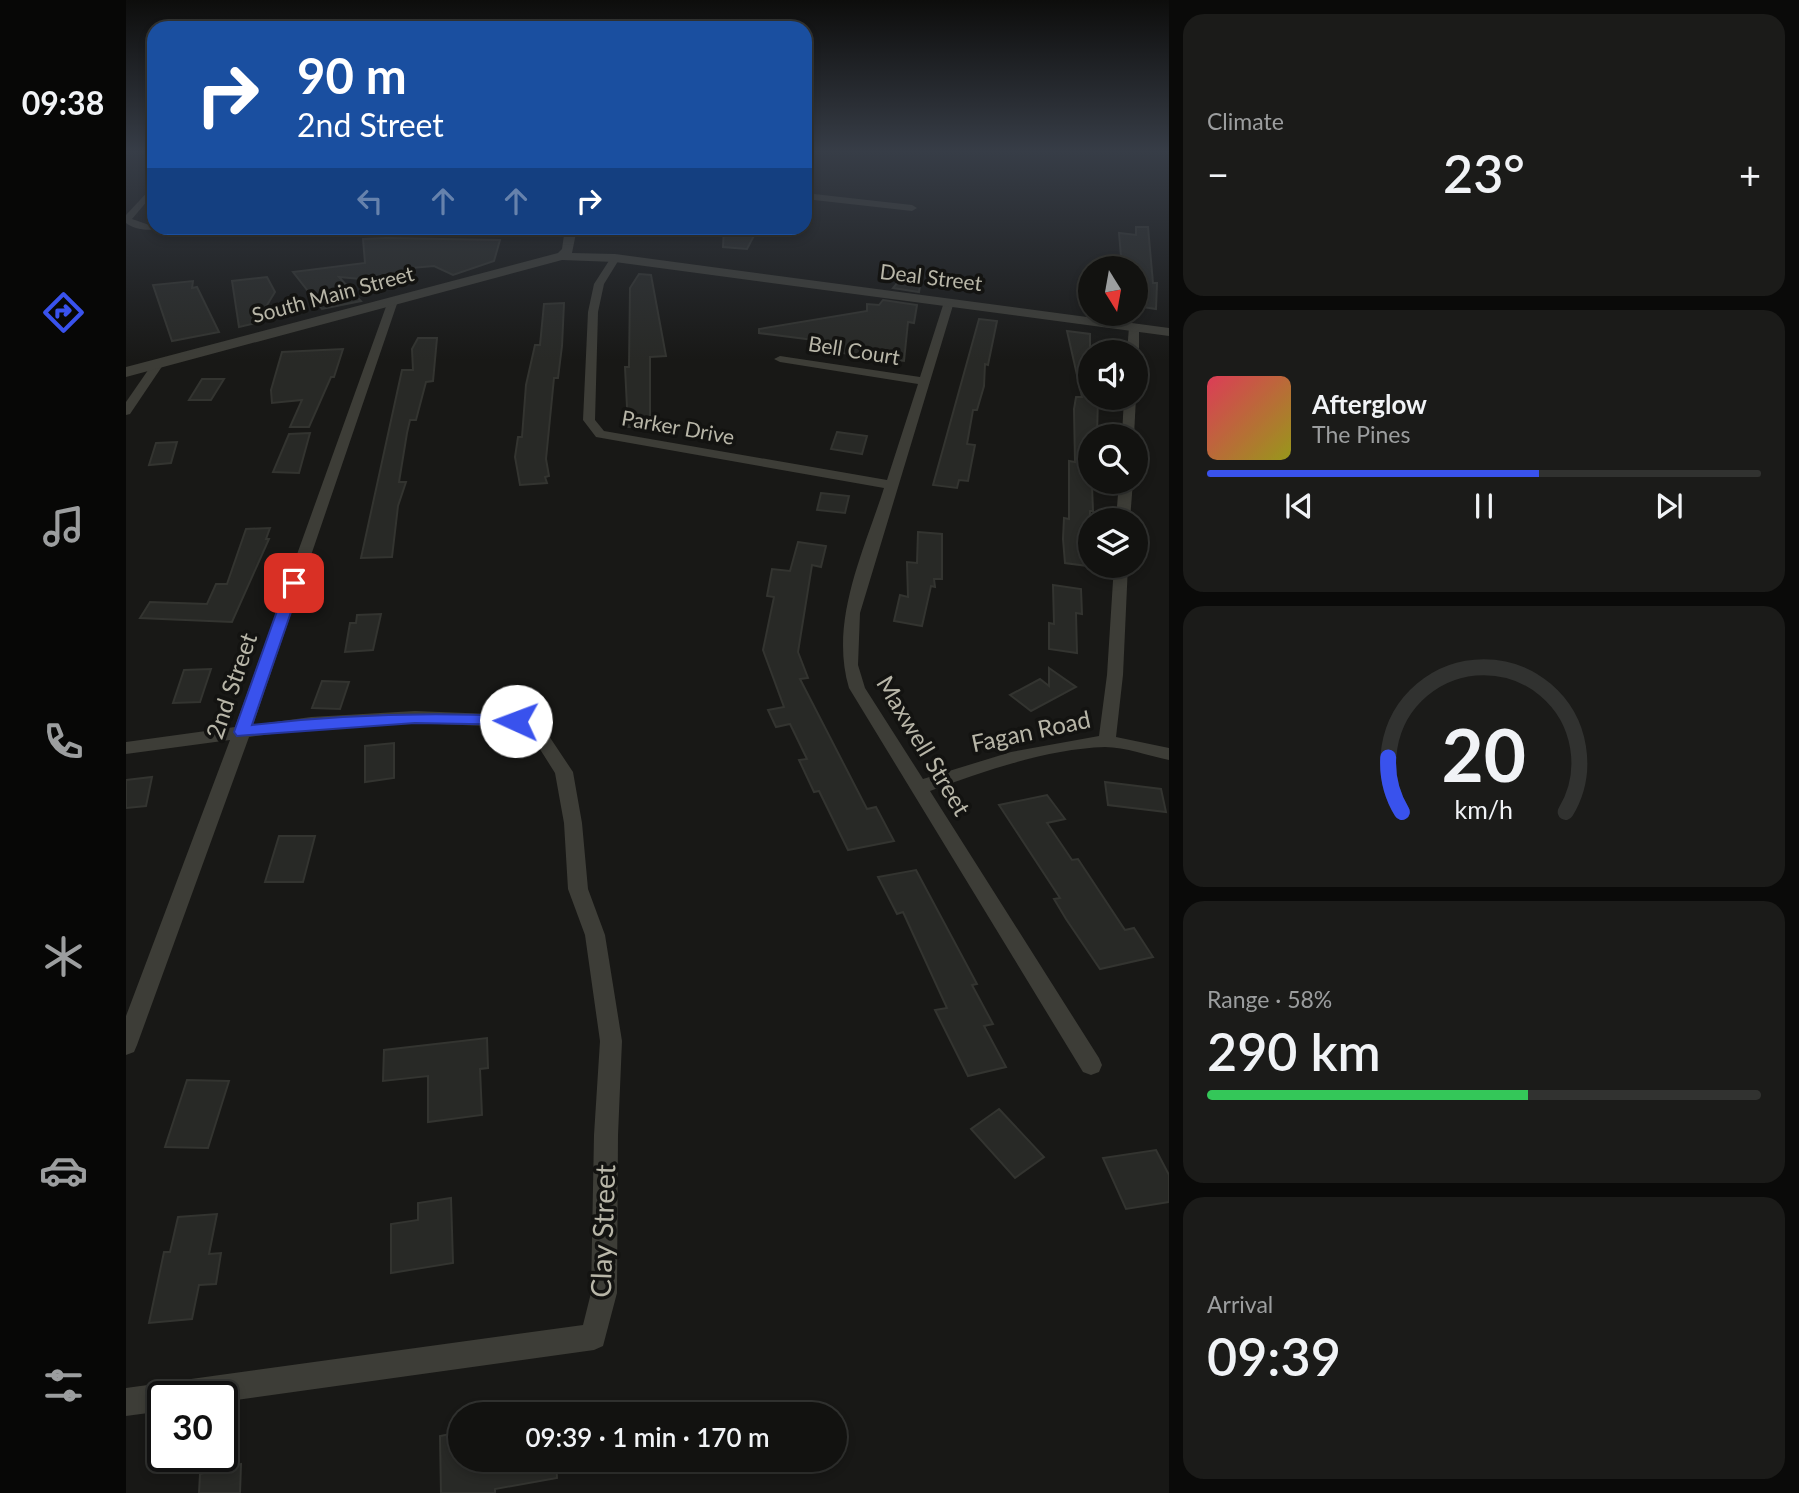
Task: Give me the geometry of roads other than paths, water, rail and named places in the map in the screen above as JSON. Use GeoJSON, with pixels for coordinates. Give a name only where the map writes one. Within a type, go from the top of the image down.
{"type":"FeatureCollection","features":[{"type":"Feature","properties":{"kind":"street"},"geometry":{"type":"LineString","coordinates":[[129,221],[134,225],[147,226]]}},
{"type":"Feature","properties":{"kind":"street"},"geometry":{"type":"LineString","coordinates":[[562,256],[568,250],[570,235]]}},
{"type":"Feature","properties":{"kind":"street","name":"Deal Street"},"geometry":{"type":"LineString","coordinates":[[562,256],[615,258],[1169,332]]}},
{"type":"Feature","properties":{"kind":"street","name":"South Main Street"},"geometry":{"type":"LineString","coordinates":[[126,372],[562,256]]}},
{"type":"Feature","properties":{"kind":"street","name":"Parker Drive"},"geometry":{"type":"LineString","coordinates":[[615,258],[599,284],[593,312],[589,420],[600,434],[892,485]]}},
{"type":"Feature","properties":{"kind":"street","name":"2nd Street"},"geometry":{"type":"LineString","coordinates":[[126,1045],[242,732],[393,301]]}},
{"type":"Feature","properties":{"kind":"street","name":"Maxwell Street"},"geometry":{"type":"LineString","coordinates":[[949,302],[852,613],[850,665],[857,688],[1091,1065]]}},
{"type":"Feature","properties":{"kind":"street"},"geometry":{"type":"LineString","coordinates":[[1133,340],[1134,327]]}},
{"type":"Feature","properties":{"kind":"street","name":"Bell Court"},"geometry":{"type":"LineString","coordinates":[[780,359],[923,381]]}},
{"type":"Feature","properties":{"kind":"street"},"geometry":{"type":"LineString","coordinates":[[126,411],[157,365]]}},
{"type":"Feature","properties":{"kind":"street","name":"Fagan Road"},"geometry":{"type":"LineString","coordinates":[[918,789],[976,767],[1074,744],[1107,741],[1115,675],[1120,578]]}},
{"type":"Feature","properties":{"kind":"street","name":"Clay Street"},"geometry":{"type":"LineString","coordinates":[[238,1387],[594,1337],[604,1293],[606,1135],[611,1041],[595,935],[578,889],[573,823],[564,772],[537,731],[516,721],[415,717],[311,723],[242,732]]}},
{"type":"Feature","properties":{"kind":"street"},"geometry":{"type":"LineString","coordinates":[[126,748],[242,732]]}},
{"type":"Feature","properties":{"kind":"street"},"geometry":{"type":"LineString","coordinates":[[1107,741],[1169,754]]}},
{"type":"Feature","properties":{"kind":"street","name":"Clay Street"},"geometry":{"type":"LineString","coordinates":[[126,1402],[147,1399]]}}]}
